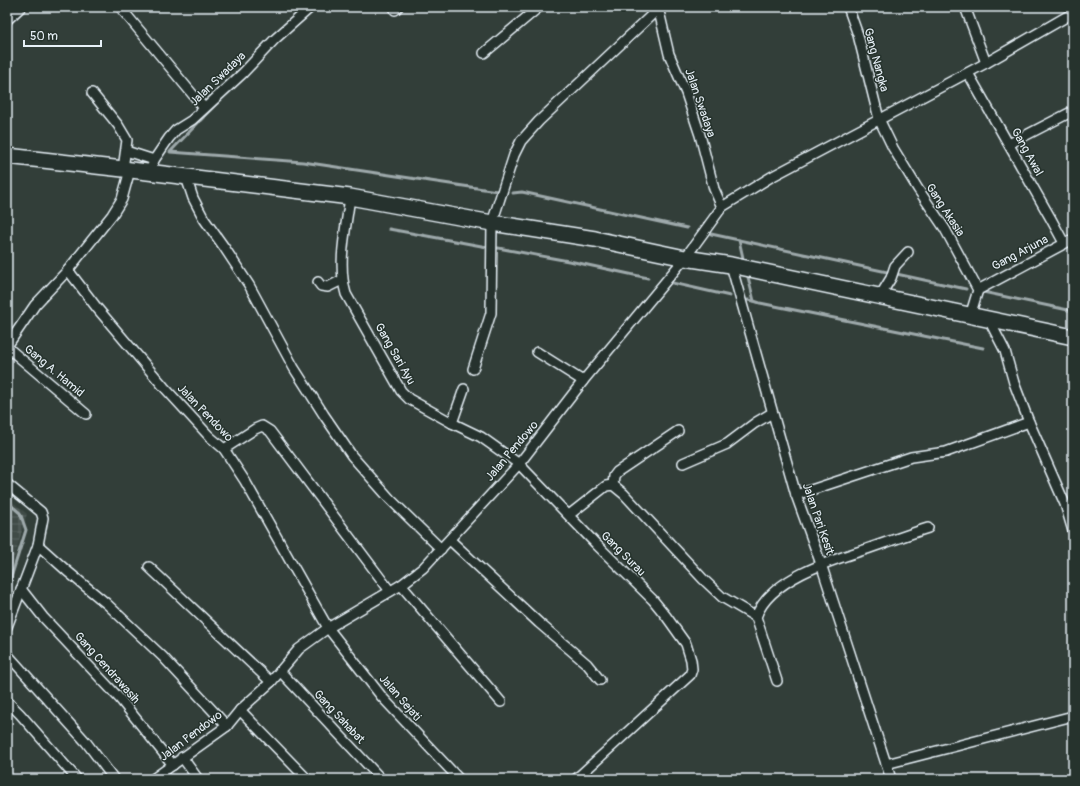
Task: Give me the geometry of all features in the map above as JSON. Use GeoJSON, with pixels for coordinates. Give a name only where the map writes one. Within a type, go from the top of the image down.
{"type":"FeatureCollection","features":[{"type":"Feature","properties":{"kind":"main road"},"geometry":{"type":"LineString","coordinates":[[7,156],[127,169],[152,166],[186,177],[350,198],[594,239],[685,258],[731,265],[1073,337]]}},
{"type":"Feature","properties":{"kind":"street"},"geometry":{"type":"LineString","coordinates":[[7,20],[21,7]]}},
{"type":"Feature","properties":{"kind":"street"},"geometry":{"type":"LineString","coordinates":[[120,7],[204,108]]}},
{"type":"Feature","properties":{"kind":"street","name":"Jalan Swadaya"},"geometry":{"type":"LineString","coordinates":[[152,166],[169,138],[176,130],[192,120],[243,73],[275,39],[311,7]]}},
{"type":"Feature","properties":{"kind":"street"},"geometry":{"type":"LineString","coordinates":[[484,53],[539,7]]}},
{"type":"Feature","properties":{"kind":"street","name":"Gang Nangka"},"geometry":{"type":"LineString","coordinates":[[848,7],[858,35],[879,119]]}},
{"type":"Feature","properties":{"kind":"street"},"geometry":{"type":"LineString","coordinates":[[965,7],[986,63]]}},
{"type":"Feature","properties":{"kind":"street"},"geometry":{"type":"LineString","coordinates":[[473,369],[491,313],[492,223],[514,154],[521,141],[539,121],[658,8]]}},
{"type":"Feature","properties":{"kind":"street","name":"Jalan Swadaya"},"geometry":{"type":"LineString","coordinates":[[658,8],[669,54],[686,93],[700,135],[714,189],[722,207]]}},
{"type":"Feature","properties":{"kind":"street"},"geometry":{"type":"LineString","coordinates":[[722,207],[771,177],[968,73],[1073,13]]}},
{"type":"Feature","properties":{"kind":"street","name":"Gang Awal"},"geometry":{"type":"LineString","coordinates":[[968,73],[1064,243]]}},
{"type":"Feature","properties":{"kind":"street"},"geometry":{"type":"LineString","coordinates":[[7,344],[34,305],[68,270],[112,215],[122,199],[127,169],[127,140],[124,133],[92,93]]}},
{"type":"Feature","properties":{"kind":"street"},"geometry":{"type":"LineString","coordinates":[[1009,144],[1073,111]]}},
{"type":"Feature","properties":{"kind":"street","name":"Gang Akasia"},"geometry":{"type":"LineString","coordinates":[[879,119],[893,148],[945,229],[978,290]]}},
{"type":"Feature","properties":{"kind":"street"},"geometry":{"type":"LineString","coordinates":[[126,151],[152,166]]}},
{"type":"Feature","properties":{"kind":"street"},"geometry":{"type":"LineString","coordinates":[[186,177],[193,198],[204,219],[249,285],[294,368],[352,456],[390,499],[441,549]]}},
{"type":"Feature","properties":{"kind":"street","name":"Gang Sari Ayu"},"geometry":{"type":"LineString","coordinates":[[350,198],[342,255],[342,280],[346,294],[400,391],[409,399],[452,423],[482,437],[519,464]]}},
{"type":"Feature","properties":{"kind":"street","name":"Jalan Pendowo"},"geometry":{"type":"LineString","coordinates":[[153,779],[227,726],[240,710],[271,682],[299,649],[328,628],[401,585],[423,568],[519,464],[583,381],[685,258],[722,207]]}},
{"type":"Feature","properties":{"kind":"street","name":"Gang Arjuna"},"geometry":{"type":"LineString","coordinates":[[978,290],[1073,239]]}},
{"type":"Feature","properties":{"kind":"street"},"geometry":{"type":"LineString","coordinates":[[880,296],[891,278],[895,266],[908,252]]}},
{"type":"Feature","properties":{"kind":"street","name":"Jalan Pari Kesit"},"geometry":{"type":"LineString","coordinates":[[731,265],[746,312],[772,412],[796,495],[821,564],[892,779]]}},
{"type":"Feature","properties":{"kind":"street","name":"Jalan Pendowo"},"geometry":{"type":"LineString","coordinates":[[68,270],[97,308],[164,387],[209,436],[224,449],[245,481],[328,628]]}},
{"type":"Feature","properties":{"kind":"street"},"geometry":{"type":"LineString","coordinates":[[318,282],[321,286],[328,287],[342,280]]}},
{"type":"Feature","properties":{"kind":"street"},"geometry":{"type":"LineString","coordinates":[[970,316],[978,290]]}},
{"type":"Feature","properties":{"kind":"street"},"geometry":{"type":"LineString","coordinates":[[989,320],[1005,351],[1014,383],[1029,422],[1065,504],[1073,531]]}},
{"type":"Feature","properties":{"kind":"street","name":"Gang A. Hamid"},"geometry":{"type":"LineString","coordinates":[[7,344],[86,414]]}},
{"type":"Feature","properties":{"kind":"street"},"geometry":{"type":"LineString","coordinates":[[537,352],[583,381]]}},
{"type":"Feature","properties":{"kind":"street"},"geometry":{"type":"LineString","coordinates":[[452,423],[464,389]]}},
{"type":"Feature","properties":{"kind":"street"},"geometry":{"type":"LineString","coordinates":[[683,463],[727,444],[772,412]]}},
{"type":"Feature","properties":{"kind":"street"},"geometry":{"type":"LineString","coordinates":[[796,495],[911,457],[946,452],[1029,422]]}},
{"type":"Feature","properties":{"kind":"street"},"geometry":{"type":"LineString","coordinates":[[224,449],[262,426],[270,431],[390,591]]}},
{"type":"Feature","properties":{"kind":"street"},"geometry":{"type":"LineString","coordinates":[[613,484],[616,472],[678,431]]}},
{"type":"Feature","properties":{"kind":"street","name":"Gang Surau"},"geometry":{"type":"LineString","coordinates":[[519,464],[597,545],[653,600],[686,644],[691,660],[692,671],[690,674],[576,779]]}},
{"type":"Feature","properties":{"kind":"street"},"geometry":{"type":"LineString","coordinates":[[7,484],[41,512],[43,518],[38,545],[7,627]]}},
{"type":"Feature","properties":{"kind":"street"},"geometry":{"type":"LineString","coordinates":[[569,515],[606,486],[613,484]]}},
{"type":"Feature","properties":{"kind":"street"},"geometry":{"type":"LineString","coordinates":[[613,484],[722,597],[756,617],[777,681]]}},
{"type":"Feature","properties":{"kind":"street"},"geometry":{"type":"LineString","coordinates":[[756,617],[761,606],[774,592],[788,581],[821,564],[928,528]]}},
{"type":"Feature","properties":{"kind":"street"},"geometry":{"type":"LineString","coordinates":[[450,540],[539,623],[586,664],[600,680]]}},
{"type":"Feature","properties":{"kind":"street"},"geometry":{"type":"LineString","coordinates":[[38,545],[107,604],[163,657],[227,726]]}},
{"type":"Feature","properties":{"kind":"street"},"geometry":{"type":"LineString","coordinates":[[149,567],[271,682]]}},
{"type":"Feature","properties":{"kind":"street"},"geometry":{"type":"LineString","coordinates":[[401,585],[501,702]]}},
{"type":"Feature","properties":{"kind":"street","name":"Gang Cendrawasih"},"geometry":{"type":"LineString","coordinates":[[21,588],[43,617],[120,698],[173,765]]}},
{"type":"Feature","properties":{"kind":"street","name":"Jalan Sejati"},"geometry":{"type":"LineString","coordinates":[[328,628],[382,697],[459,779]]}},
{"type":"Feature","properties":{"kind":"street"},"geometry":{"type":"LineString","coordinates":[[7,654],[86,742],[114,779]]}},
{"type":"Feature","properties":{"kind":"street","name":"Gang Sahabat"},"geometry":{"type":"LineString","coordinates":[[280,671],[381,779]]}},
{"type":"Feature","properties":{"kind":"street"},"geometry":{"type":"LineString","coordinates":[[7,701],[77,779]]}},
{"type":"Feature","properties":{"kind":"street"},"geometry":{"type":"LineString","coordinates":[[240,710],[307,779]]}},
{"type":"Feature","properties":{"kind":"street"},"geometry":{"type":"LineString","coordinates":[[886,764],[1073,716]]}},
{"type":"Feature","properties":{"kind":"street"},"geometry":{"type":"LineString","coordinates":[[182,758],[198,779]]}},
{"type":"Feature","properties":{"kind":"shaded area"},"geometry":{"type":"Polygon","coordinates":[[[7,497],[27,514],[7,584],[7,497]]]}},
{"type":"Feature","properties":{"kind":"waterway"},"geometry":{"type":"LineString","coordinates":[[219,101],[170,152],[303,162],[497,191]]}},
{"type":"Feature","properties":{"kind":"waterway"},"geometry":{"type":"LineString","coordinates":[[513,193],[522,192],[687,228]]}},
{"type":"Feature","properties":{"kind":"waterway"},"geometry":{"type":"LineString","coordinates":[[389,229],[487,247]]}},
{"type":"Feature","properties":{"kind":"waterway"},"geometry":{"type":"LineString","coordinates":[[711,234],[966,289]]}},
{"type":"Feature","properties":{"kind":"waterway"},"geometry":{"type":"LineString","coordinates":[[739,240],[743,258]]}},
{"type":"Feature","properties":{"kind":"waterway"},"geometry":{"type":"LineString","coordinates":[[498,248],[648,278]]}},
{"type":"Feature","properties":{"kind":"waterway"},"geometry":{"type":"LineString","coordinates":[[748,277],[754,301],[760,303],[983,348]]}},
{"type":"Feature","properties":{"kind":"waterway"},"geometry":{"type":"LineString","coordinates":[[668,282],[730,296]]}},
{"type":"Feature","properties":{"kind":"waterway"},"geometry":{"type":"LineString","coordinates":[[983,292],[1073,311]]}},
{"type":"Feature","properties":{"kind":"waterway"},"geometry":{"type":"LineString","coordinates":[[748,300],[754,301]]}},
{"type":"Feature","properties":{"kind":"waterway"},"geometry":{"type":"LineString","coordinates":[[7,502],[20,513],[26,530],[7,590]]}}]}
